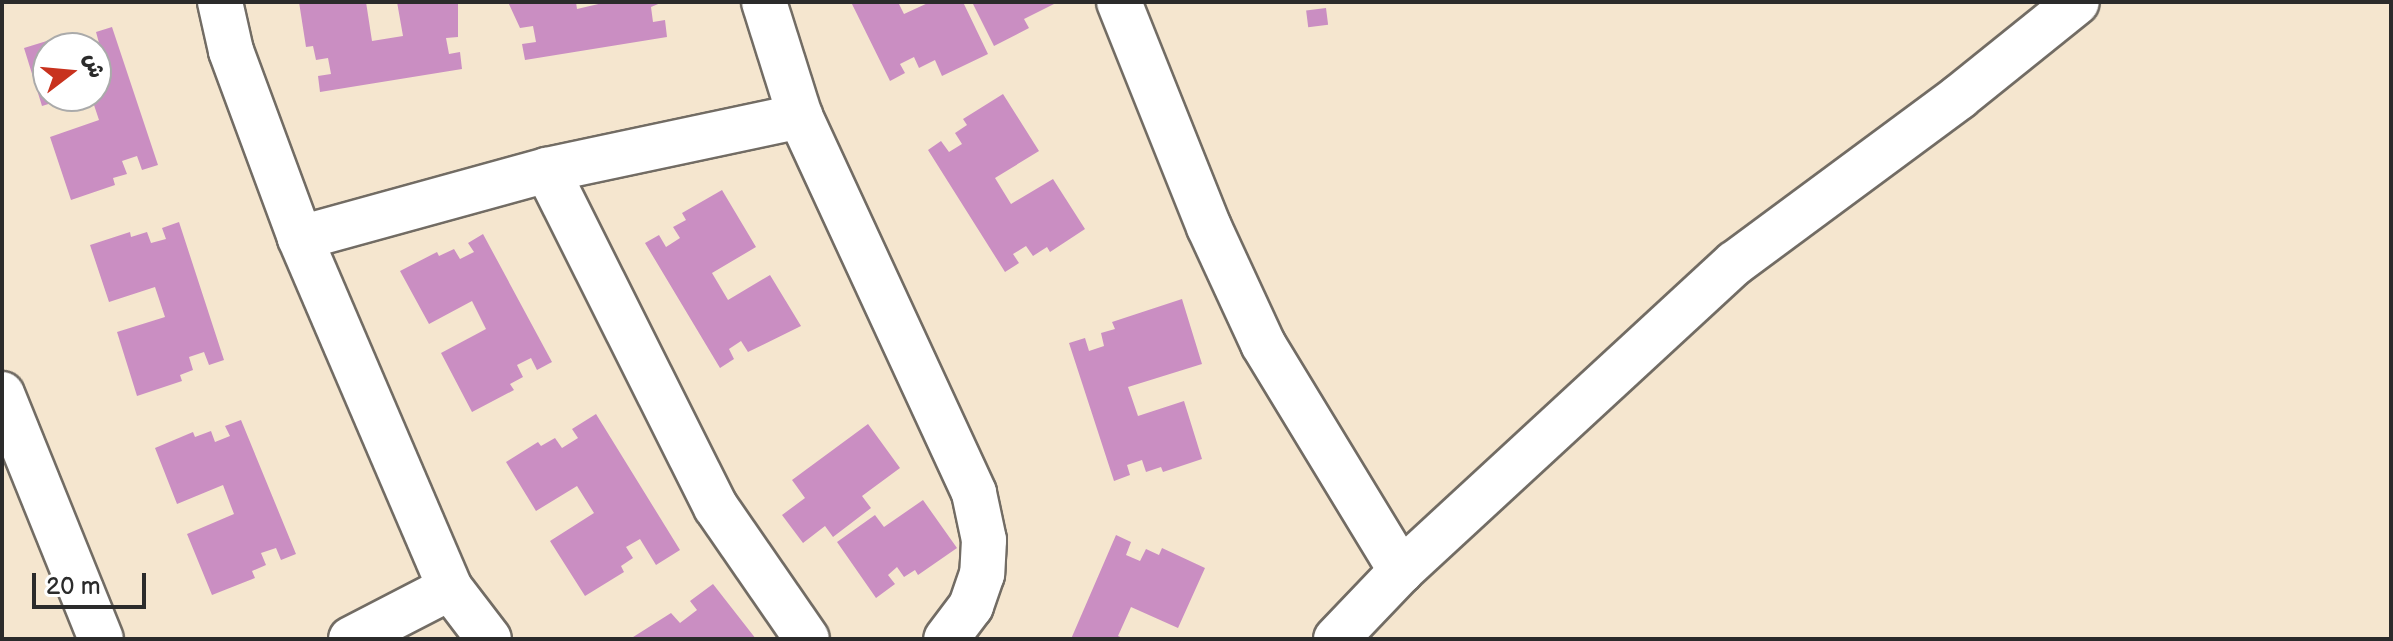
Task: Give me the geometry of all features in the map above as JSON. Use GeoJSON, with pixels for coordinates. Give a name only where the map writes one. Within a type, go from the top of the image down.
{"type":"FeatureCollection","features":[{"type":"Feature","properties":{"kind":"street"},"geometry":{"type":"LineString","coordinates":[[220,2],[231,51],[300,238],[450,588],[489,639]]}},
{"type":"Feature","properties":{"kind":"street"},"geometry":{"type":"LineString","coordinates":[[764,2],[800,116],[974,493],[984,540],[982,574],[971,606],[946,639]]}},
{"type":"Feature","properties":{"kind":"street"},"geometry":{"type":"LineString","coordinates":[[1119,2],[1209,227],[1263,344],[1401,571]]}},
{"type":"Feature","properties":{"kind":"street"},"geometry":{"type":"LineString","coordinates":[[1336,639],[1401,571],[1735,263],[1948,106],[2077,2]]}},
{"type":"Feature","properties":{"kind":"street"},"geometry":{"type":"LineString","coordinates":[[300,238],[547,170],[800,116]]}},
{"type":"Feature","properties":{"kind":"street"},"geometry":{"type":"LineString","coordinates":[[547,170],[716,507],[807,639]]}},
{"type":"Feature","properties":{"kind":"street"},"geometry":{"type":"LineString","coordinates":[[2,394],[101,639]]}},
{"type":"Feature","properties":{"kind":"street"},"geometry":{"type":"LineString","coordinates":[[351,639],[450,588]]}},
{"type":"Feature","properties":{"kind":"building"},"geometry":{"type":"Polygon","coordinates":[[[299,2],[366,2],[372,41],[403,36],[397,2],[458,2],[458,37],[446,38],[449,54],[460,52],[462,69],[320,92],[318,76],[331,74],[328,58],[316,60],[313,46],[306,47],[299,2]]]}},
{"type":"Feature","properties":{"kind":"building"},"geometry":{"type":"Polygon","coordinates":[[[508,2],[576,2],[577,9],[607,2],[663,2],[651,7],[653,22],[665,20],[667,37],[525,60],[522,44],[536,42],[533,26],[520,28],[508,2]]]}},
{"type":"Feature","properties":{"kind":"building"},"geometry":{"type":"Polygon","coordinates":[[[851,2],[898,2],[904,14],[930,2],[963,2],[988,54],[942,76],[935,60],[919,68],[914,57],[900,64],[905,73],[890,81],[851,2]]]}},
{"type":"Feature","properties":{"kind":"building"},"geometry":{"type":"Polygon","coordinates":[[[972,2],[1058,2],[1024,19],[1029,28],[994,46],[972,2]]]}},
{"type":"Feature","properties":{"kind":"building"},"geometry":{"type":"Polygon","coordinates":[[[1326,8],[1328,25],[1308,27],[1306,10],[1326,8]]]}},
{"type":"Feature","properties":{"kind":"building"},"geometry":{"type":"Polygon","coordinates":[[[112,27],[158,165],[142,170],[137,156],[122,161],[127,174],[113,178],[115,185],[71,200],[50,137],[99,120],[96,112],[112,112],[112,32],[96,32],[112,27]]]}},
{"type":"Feature","properties":{"kind":"building"},"geometry":{"type":"Polygon","coordinates":[[[32,46],[32,74],[24,48],[32,46]]]}},
{"type":"Feature","properties":{"kind":"building"},"geometry":{"type":"Polygon","coordinates":[[[1003,94],[1039,151],[995,178],[1011,204],[1053,179],[1085,229],[1050,252],[1047,247],[1033,256],[1026,246],[1013,254],[1019,263],[1005,272],[928,150],[941,141],[949,152],[962,144],[955,133],[967,125],[963,119],[1003,94]]]}},
{"type":"Feature","properties":{"kind":"building"},"geometry":{"type":"Polygon","coordinates":[[[722,190],[756,247],[712,273],[728,300],[770,275],[801,326],[748,352],[741,341],[729,349],[734,359],[720,368],[645,243],[659,235],[666,247],[680,238],[673,227],[686,220],[682,213],[722,190]]]}},
{"type":"Feature","properties":{"kind":"building"},"geometry":{"type":"Polygon","coordinates":[[[179,222],[224,360],[209,365],[204,352],[189,357],[193,370],[180,375],[182,381],[137,396],[117,332],[165,317],[155,287],[109,302],[90,245],[130,232],[131,237],[147,232],[151,243],[166,239],[162,228],[179,222]]]}},
{"type":"Feature","properties":{"kind":"building"},"geometry":{"type":"Polygon","coordinates":[[[483,234],[552,362],[537,370],[531,358],[517,365],[523,377],[510,384],[514,390],[472,412],[441,353],[486,329],[472,301],[429,324],[400,271],[437,252],[439,256],[454,249],[460,259],[474,252],[468,243],[483,234]]]}},
{"type":"Feature","properties":{"kind":"building"},"geometry":{"type":"Polygon","coordinates":[[[1182,299],[1202,364],[1128,387],[1138,416],[1184,401],[1202,459],[1163,472],[1161,467],[1146,472],[1142,460],[1127,465],[1130,475],[1114,481],[1069,343],[1085,338],[1089,351],[1104,346],[1101,333],[1115,329],[1112,322],[1182,299]]]}},
{"type":"Feature","properties":{"kind":"building"},"geometry":{"type":"Polygon","coordinates":[[[596,414],[680,550],[656,565],[640,539],[626,547],[633,558],[621,566],[624,572],[585,596],[550,541],[594,513],[577,486],[536,511],[506,462],[538,442],[541,446],[555,438],[562,448],[578,438],[572,429],[596,414]]]}},
{"type":"Feature","properties":{"kind":"building"},"geometry":{"type":"Polygon","coordinates":[[[241,420],[296,554],[281,560],[276,548],[261,553],[266,565],[252,571],[255,578],[212,595],[187,534],[234,514],[223,485],[177,504],[155,448],[193,432],[195,437],[211,431],[215,442],[230,436],[225,426],[241,420]]]}},
{"type":"Feature","properties":{"kind":"building"},"geometry":{"type":"Polygon","coordinates":[[[868,424],[900,468],[862,496],[871,508],[833,537],[825,526],[803,543],[782,515],[805,498],[792,480],[868,424]]]}},
{"type":"Feature","properties":{"kind":"building"},"geometry":{"type":"Polygon","coordinates":[[[923,500],[957,548],[918,575],[915,570],[904,577],[897,567],[888,575],[895,584],[876,598],[837,542],[875,515],[884,527],[923,500]]]}},
{"type":"Feature","properties":{"kind":"building"},"geometry":{"type":"Polygon","coordinates":[[[1116,535],[1131,542],[1126,555],[1140,561],[1146,549],[1159,555],[1162,548],[1205,568],[1178,628],[1131,607],[1118,636],[1125,639],[1071,639],[1116,535]]]}},
{"type":"Feature","properties":{"kind":"building"},"geometry":{"type":"Polygon","coordinates":[[[713,584],[756,639],[630,639],[671,613],[680,623],[697,610],[690,601],[713,584]]]}}]}
